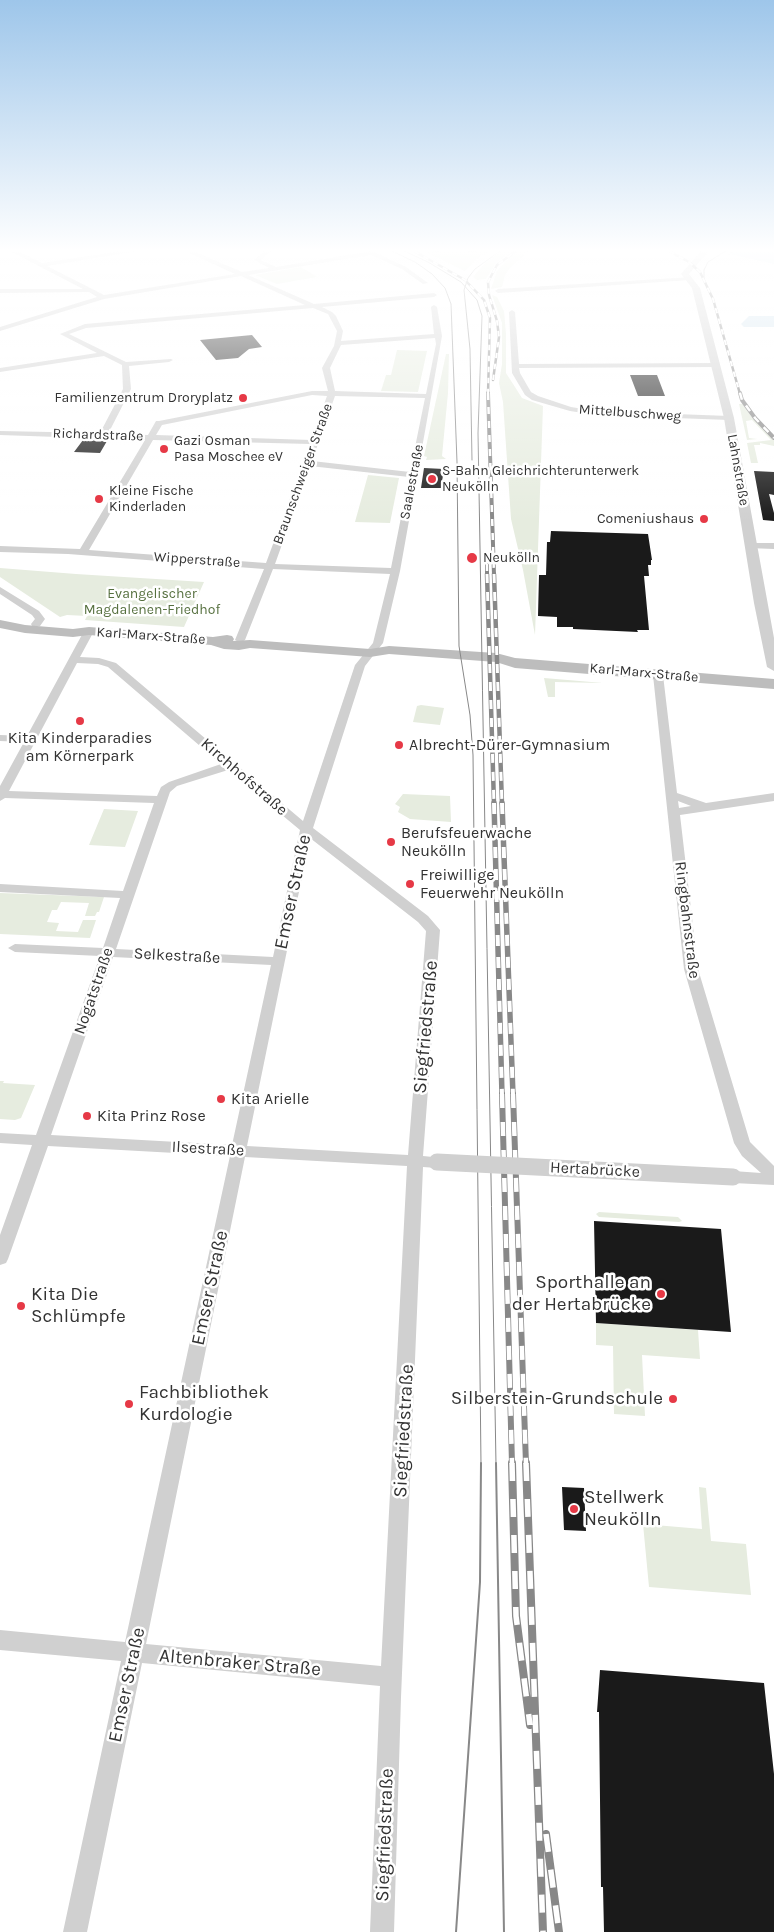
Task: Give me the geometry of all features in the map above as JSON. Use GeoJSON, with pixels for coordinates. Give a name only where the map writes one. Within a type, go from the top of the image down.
{"type":"FeatureCollection","features":[{"type":"Feature","properties":{"kind":"main road","name":"Karl-Marx-Straße"},"geometry":{"type":"LineString","coordinates":[[0,624],[24,629],[73,633],[89,631]]}},
{"type":"Feature","properties":{"kind":"main road","name":"Karl-Marx-Straße"},"geometry":{"type":"LineString","coordinates":[[0,624],[36,624],[89,631],[213,641],[228,645],[245,642],[370,653],[386,658],[481,665],[515,663],[774,684]]}},
{"type":"Feature","properties":{"kind":"street"},"geometry":{"type":"LineString","coordinates":[[78,341],[125,364],[170,360]]}},
{"type":"Feature","properties":{"kind":"street"},"geometry":{"type":"LineString","coordinates":[[338,343],[365,341]]}},
{"type":"Feature","properties":{"kind":"street","name":"Saalestraße"},"geometry":{"type":"LineString","coordinates":[[370,653],[378,643],[395,571],[439,341]]}},
{"type":"Feature","properties":{"kind":"street","name":"Mittelbuschweg"},"geometry":{"type":"LineString","coordinates":[[514,341],[516,373],[532,396],[570,408],[601,414],[729,418]]}},
{"type":"Feature","properties":{"kind":"street","name":"Lahnstraße"},"geometry":{"type":"LineString","coordinates":[[710,341],[729,418],[774,667]]}},
{"type":"Feature","properties":{"kind":"street","name":"Braunschweiger Straße"},"geometry":{"type":"LineString","coordinates":[[245,642],[332,393],[326,368],[338,343]]}},
{"type":"Feature","properties":{"kind":"street"},"geometry":{"type":"LineString","coordinates":[[0,370],[105,354]]}},
{"type":"Feature","properties":{"kind":"street"},"geometry":{"type":"LineString","coordinates":[[103,436],[127,389],[125,364]]}},
{"type":"Feature","properties":{"kind":"street"},"geometry":{"type":"LineString","coordinates":[[515,366],[716,366]]}},
{"type":"Feature","properties":{"kind":"street"},"geometry":{"type":"LineString","coordinates":[[83,552],[158,424],[308,393],[428,396]]}},
{"type":"Feature","properties":{"kind":"street","name":"Richardstraße"},"geometry":{"type":"LineString","coordinates":[[0,433],[315,442]]}},
{"type":"Feature","properties":{"kind":"street"},"geometry":{"type":"LineString","coordinates":[[307,463],[413,475]]}},
{"type":"Feature","properties":{"kind":"street"},"geometry":{"type":"LineString","coordinates":[[751,546],[774,546]]}},
{"type":"Feature","properties":{"kind":"street","name":"Wipperstraße"},"geometry":{"type":"LineString","coordinates":[[0,549],[83,552],[270,566],[395,571]]}},
{"type":"Feature","properties":{"kind":"street"},"geometry":{"type":"LineString","coordinates":[[0,590],[36,613],[40,619],[36,624]]}},
{"type":"Feature","properties":{"kind":"street"},"geometry":{"type":"LineString","coordinates":[[89,631],[1,795],[162,800]]}},
{"type":"Feature","properties":{"kind":"street","name":"Emser Straße"},"geometry":{"type":"LineString","coordinates":[[75,1932],[306,830],[360,665],[370,653]]}},
{"type":"Feature","properties":{"kind":"street","name":"Kirchhofstraße"},"geometry":{"type":"LineString","coordinates":[[72,660],[99,661],[112,665],[306,830],[423,919],[433,930]]}},
{"type":"Feature","properties":{"kind":"street","name":"Ringbahnstraße"},"geometry":{"type":"LineString","coordinates":[[658,675],[690,969],[742,1143],[748,1152],[774,1175]]}},
{"type":"Feature","properties":{"kind":"street"},"geometry":{"type":"LineString","coordinates":[[0,738],[30,740]]}},
{"type":"Feature","properties":{"kind":"street","name":"Nogatstraße"},"geometry":{"type":"LineString","coordinates":[[0,1259],[165,790],[173,784],[230,766]]}},
{"type":"Feature","properties":{"kind":"street"},"geometry":{"type":"LineString","coordinates":[[670,794],[706,808]]}},
{"type":"Feature","properties":{"kind":"street"},"geometry":{"type":"LineString","coordinates":[[673,812],[774,797]]}},
{"type":"Feature","properties":{"kind":"street"},"geometry":{"type":"LineString","coordinates":[[0,888],[128,894]]}},
{"type":"Feature","properties":{"kind":"street","name":"Siegfriedstraße"},"geometry":{"type":"LineString","coordinates":[[382,1932],[391,1677],[415,1161],[433,930]]}},
{"type":"Feature","properties":{"kind":"street","name":"Selkestraße"},"geometry":{"type":"LineString","coordinates":[[15,948],[278,961]]}},
{"type":"Feature","properties":{"kind":"street","name":"Ilsestraße"},"geometry":{"type":"LineString","coordinates":[[0,1138],[415,1161]]}},
{"type":"Feature","properties":{"kind":"street","name":"Hertabrücke"},"geometry":{"type":"LineString","coordinates":[[415,1161],[774,1179]]}},
{"type":"Feature","properties":{"kind":"street","name":"Altenbraker Straße"},"geometry":{"type":"LineString","coordinates":[[0,1640],[391,1677]]}},
{"type":"Feature","properties":{"kind":"green space"},"geometry":{"type":"Polygon","coordinates":[[[502,341],[506,341],[506,373],[522,398],[543,406],[535,635],[511,519],[503,402],[499,383],[502,364],[502,341]]]}},
{"type":"Feature","properties":{"kind":"green space"},"geometry":{"type":"Polygon","coordinates":[[[397,350],[427,351],[418,392],[381,391],[386,375],[391,375],[397,350]]]}},
{"type":"Feature","properties":{"kind":"green space"},"geometry":{"type":"Polygon","coordinates":[[[446,354],[449,354],[448,393],[442,456],[446,459],[426,460],[427,457],[424,456],[446,354]]]}},
{"type":"Feature","properties":{"kind":"green space"},"geometry":{"type":"Polygon","coordinates":[[[739,404],[743,404],[751,416],[774,439],[774,446],[760,443],[760,445],[754,445],[758,463],[751,463],[747,443],[771,440],[752,420],[746,421],[749,438],[757,439],[747,440],[739,404]]]}},
{"type":"Feature","properties":{"kind":"green space"},"geometry":{"type":"Polygon","coordinates":[[[368,475],[399,478],[390,523],[355,522],[368,475]]]}},
{"type":"Feature","properties":{"kind":"green space","name":"Evangelischer Magdalenen-Friedhof"},"geometry":{"type":"Polygon","coordinates":[[[0,568],[204,582],[184,627],[85,620],[87,616],[67,615],[60,617],[0,577],[0,568]]]}},
{"type":"Feature","properties":{"kind":"green space"},"geometry":{"type":"Polygon","coordinates":[[[544,678],[603,683],[555,682],[555,697],[548,697],[544,678]]]}},
{"type":"Feature","properties":{"kind":"green space"},"geometry":{"type":"Polygon","coordinates":[[[417,706],[444,708],[440,725],[413,722],[417,706]]]}},
{"type":"Feature","properties":{"kind":"green space"},"geometry":{"type":"Polygon","coordinates":[[[403,794],[450,796],[451,822],[410,819],[398,812],[400,807],[395,804],[403,794]]]}},
{"type":"Feature","properties":{"kind":"green space"},"geometry":{"type":"Polygon","coordinates":[[[104,809],[138,811],[125,847],[89,845],[104,809]]]}},
{"type":"Feature","properties":{"kind":"green space"},"geometry":{"type":"Polygon","coordinates":[[[0,893],[104,897],[99,912],[95,916],[85,916],[89,903],[61,902],[57,910],[52,910],[47,922],[59,923],[56,931],[78,932],[83,920],[96,920],[90,938],[0,934],[0,893]]]}},
{"type":"Feature","properties":{"kind":"green space"},"geometry":{"type":"Polygon","coordinates":[[[0,1081],[4,1081],[3,1083],[35,1085],[21,1118],[15,1120],[0,1119],[0,1081]]]}},
{"type":"Feature","properties":{"kind":"green space"},"geometry":{"type":"Polygon","coordinates":[[[599,1212],[678,1217],[682,1221],[599,1217],[596,1214],[599,1212]]]}},
{"type":"Feature","properties":{"kind":"green space"},"geometry":{"type":"Polygon","coordinates":[[[596,1323],[698,1330],[700,1359],[642,1355],[645,1416],[614,1414],[613,1346],[596,1345],[596,1323]]]}},
{"type":"Feature","properties":{"kind":"green space"},"geometry":{"type":"Polygon","coordinates":[[[699,1487],[706,1488],[711,1541],[746,1544],[751,1595],[649,1587],[643,1524],[702,1529],[699,1487]]]}},
{"type":"Feature","properties":{"kind":"building"},"geometry":{"type":"Polygon","coordinates":[[[201,341],[257,341],[262,347],[249,349],[238,358],[216,360],[201,341]]]}},
{"type":"Feature","properties":{"kind":"building"},"geometry":{"type":"Polygon","coordinates":[[[630,375],[657,375],[665,396],[638,396],[630,375]]]}},
{"type":"Feature","properties":{"kind":"building"},"geometry":{"type":"Polygon","coordinates":[[[83,440],[107,441],[100,453],[74,452],[83,440]]]}},
{"type":"Feature","properties":{"kind":"building","name":"S-Bahn Gleichrichterunterwerk Neukölln"},"geometry":{"type":"Polygon","coordinates":[[[424,468],[444,469],[441,488],[421,488],[424,468]]]}},
{"type":"Feature","properties":{"kind":"building"},"geometry":{"type":"Polygon","coordinates":[[[754,471],[774,472],[774,495],[769,494],[774,521],[763,520],[754,471]]]}},
{"type":"Feature","properties":{"kind":"building"},"geometry":{"type":"Polygon","coordinates":[[[551,531],[648,534],[652,560],[651,565],[648,565],[649,576],[644,576],[649,630],[637,630],[638,632],[557,627],[557,617],[538,616],[539,575],[546,575],[547,542],[550,542],[551,531]]]}},
{"type":"Feature","properties":{"kind":"building","name":"Sporthalle an der Hertabrücke"},"geometry":{"type":"Polygon","coordinates":[[[594,1221],[721,1229],[731,1332],[596,1323],[594,1221]]]}},
{"type":"Feature","properties":{"kind":"building","name":"Stellwerk Neukölln"},"geometry":{"type":"Polygon","coordinates":[[[562,1487],[584,1488],[586,1531],[564,1530],[562,1487]]]}},
{"type":"Feature","properties":{"kind":"building"},"geometry":{"type":"Polygon","coordinates":[[[600,1670],[764,1683],[774,1774],[774,1932],[604,1932],[603,1887],[601,1887],[599,1712],[597,1712],[600,1670]]]}},
{"type":"Feature","properties":{"kind":"tram line"},"geometry":{"type":"LineString","coordinates":[[452,341],[457,462],[459,646],[470,715],[473,755],[481,1464]]}},
{"type":"Feature","properties":{"kind":"tram line"},"geometry":{"type":"LineString","coordinates":[[469,341],[472,460]]}},
{"type":"Feature","properties":{"kind":"tram line"},"geometry":{"type":"LineString","coordinates":[[481,341],[478,433],[496,1464]]}},
{"type":"Feature","properties":{"kind":"tram line"},"geometry":{"type":"LineString","coordinates":[[496,1463],[504,1932]]}},
{"type":"Feature","properties":{"kind":"tram line"},"geometry":{"type":"LineString","coordinates":[[456,1932],[480,1582],[481,1464]]}},
{"type":"Feature","properties":{"kind":"railway"},"geometry":{"type":"LineString","coordinates":[[488,393],[489,341]]}},
{"type":"Feature","properties":{"kind":"railway"},"geometry":{"type":"LineString","coordinates":[[493,380],[498,341]]}},
{"type":"Feature","properties":{"kind":"railway"},"geometry":{"type":"LineString","coordinates":[[725,341],[740,394]]}},
{"type":"Feature","properties":{"kind":"railway"},"geometry":{"type":"LineString","coordinates":[[488,393],[494,575]]}},
{"type":"Feature","properties":{"kind":"railway"},"geometry":{"type":"LineString","coordinates":[[740,393],[742,400],[755,418],[774,438]]}},
{"type":"Feature","properties":{"kind":"railway"},"geometry":{"type":"LineString","coordinates":[[487,564],[487,574]]}},
{"type":"Feature","properties":{"kind":"railway"},"geometry":{"type":"LineString","coordinates":[[487,574],[494,804]]}},
{"type":"Feature","properties":{"kind":"railway"},"geometry":{"type":"LineString","coordinates":[[494,574],[502,804]]}},
{"type":"Feature","properties":{"kind":"railway"},"geometry":{"type":"LineString","coordinates":[[494,803],[502,1095]]}},
{"type":"Feature","properties":{"kind":"railway"},"geometry":{"type":"LineString","coordinates":[[502,803],[513,1095]]}},
{"type":"Feature","properties":{"kind":"railway"},"geometry":{"type":"LineString","coordinates":[[502,1094],[512,1464]]}},
{"type":"Feature","properties":{"kind":"railway"},"geometry":{"type":"LineString","coordinates":[[513,1094],[526,1464]]}},
{"type":"Feature","properties":{"kind":"railway"},"geometry":{"type":"LineString","coordinates":[[512,1463],[516,1616],[530,1725]]}},
{"type":"Feature","properties":{"kind":"railway"},"geometry":{"type":"LineString","coordinates":[[526,1463],[543,1932]]}},
{"type":"Feature","properties":{"kind":"railway"},"geometry":{"type":"LineString","coordinates":[[546,1834],[559,1932]]}},
{"type":"Feature","properties":{"kind":"place","name":"Familienzentrum Droryplatz"},"geometry":{"type":"Point","coordinates":[243,398]}},
{"type":"Feature","properties":{"kind":"place","name":"Gazi Osman Pasa Moschee eV"},"geometry":{"type":"Point","coordinates":[164,449]}},
{"type":"Feature","properties":{"kind":"place","name":"S-Bahn Gleichrichterunterwerk Neukölln"},"geometry":{"type":"Point","coordinates":[432,479]}},
{"type":"Feature","properties":{"kind":"place","name":"Kleine Fische Kinderladen"},"geometry":{"type":"Point","coordinates":[99,499]}},
{"type":"Feature","properties":{"kind":"place","name":"Comeniushaus"},"geometry":{"type":"Point","coordinates":[704,519]}},
{"type":"Feature","properties":{"kind":"place","name":"Neukölln"},"geometry":{"type":"Point","coordinates":[472,558]}},
{"type":"Feature","properties":{"kind":"place","name":"Kita Kinderparadies am Körnerpark"},"geometry":{"type":"Point","coordinates":[80,721]}},
{"type":"Feature","properties":{"kind":"place","name":"Albrecht-Dürer-Gymnasium"},"geometry":{"type":"Point","coordinates":[399,745]}},
{"type":"Feature","properties":{"kind":"place","name":"Berufsfeuerwache Neukölln"},"geometry":{"type":"Point","coordinates":[391,842]}},
{"type":"Feature","properties":{"kind":"place","name":"Freiwillige Feuerwehr Neukölln"},"geometry":{"type":"Point","coordinates":[410,884]}},
{"type":"Feature","properties":{"kind":"place","name":"Kita Arielle"},"geometry":{"type":"Point","coordinates":[221,1099]}},
{"type":"Feature","properties":{"kind":"place","name":"Kita Prinz Rose"},"geometry":{"type":"Point","coordinates":[87,1116]}},
{"type":"Feature","properties":{"kind":"place","name":"Sporthalle an der Hertabrücke"},"geometry":{"type":"Point","coordinates":[661,1294]}},
{"type":"Feature","properties":{"kind":"place","name":"Kita Die Schlümpfe"},"geometry":{"type":"Point","coordinates":[21,1306]}},
{"type":"Feature","properties":{"kind":"place","name":"Silberstein-Grundschule"},"geometry":{"type":"Point","coordinates":[673,1399]}},
{"type":"Feature","properties":{"kind":"place","name":"Fachbibliothek Kurdologie"},"geometry":{"type":"Point","coordinates":[129,1404]}},
{"type":"Feature","properties":{"kind":"place","name":"Stellwerk Neukölln"},"geometry":{"type":"Point","coordinates":[574,1509]}}]}
